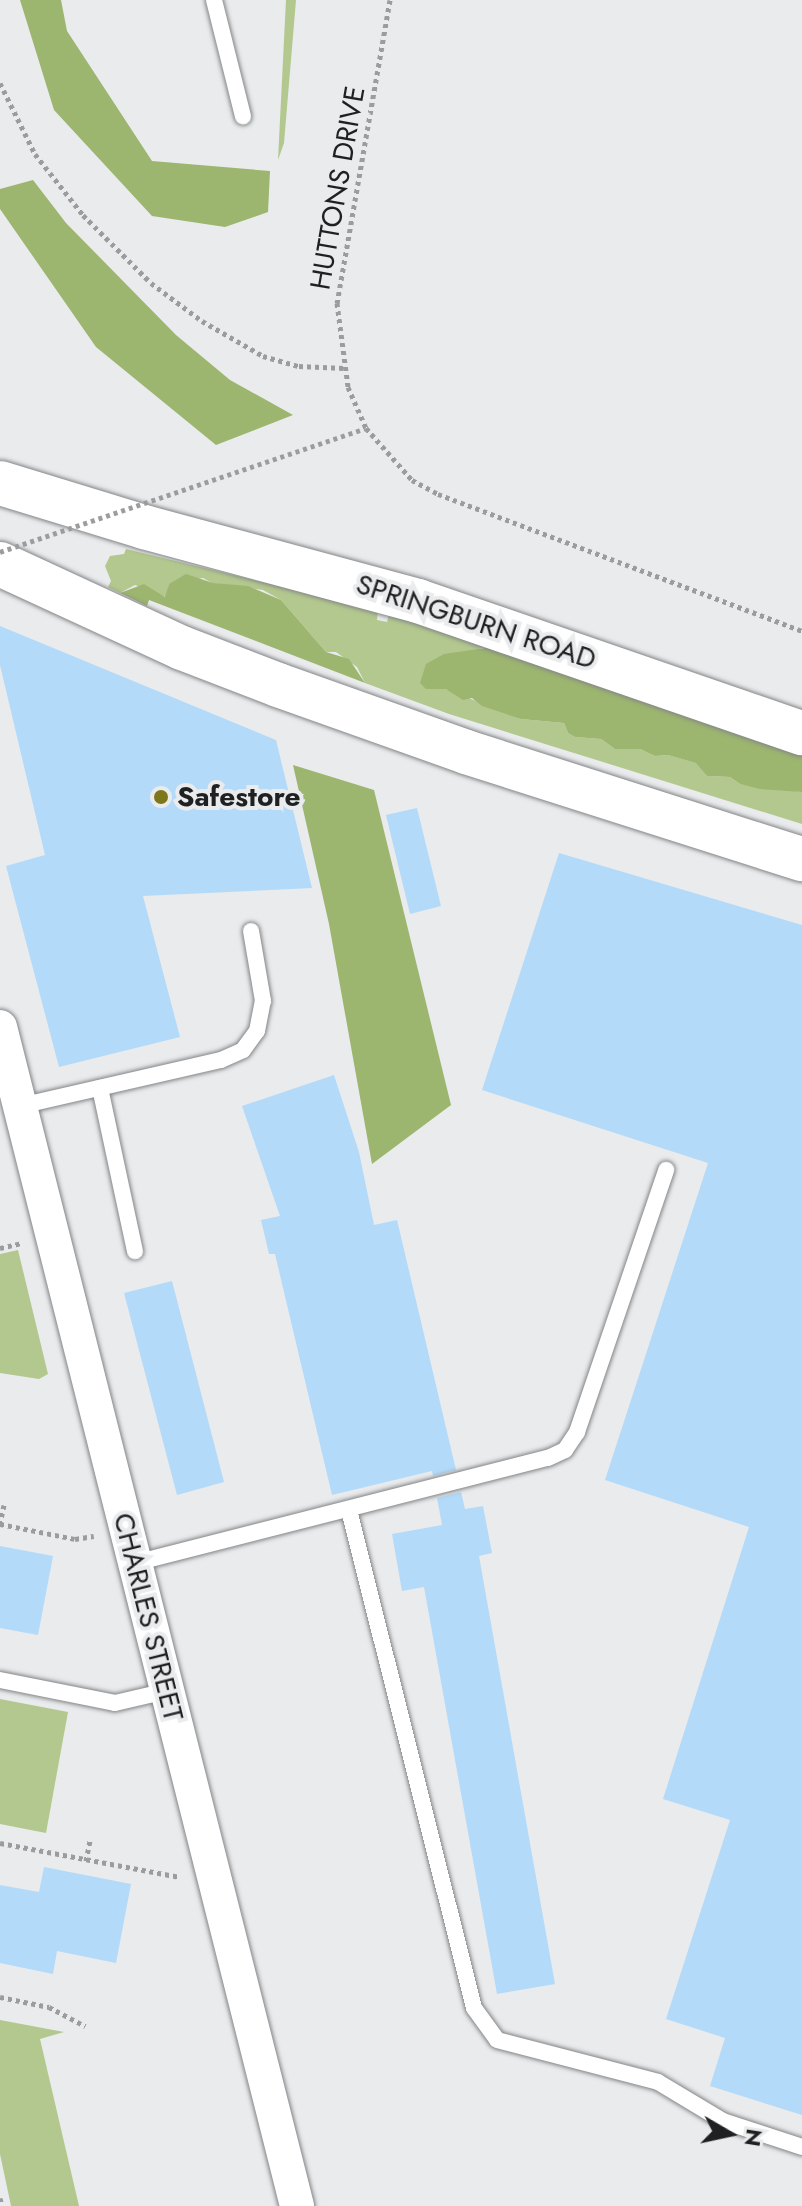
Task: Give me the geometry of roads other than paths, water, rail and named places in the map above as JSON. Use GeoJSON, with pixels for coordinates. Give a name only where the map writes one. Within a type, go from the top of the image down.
{"type":"FeatureCollection","features":[{"type":"Feature","properties":{"kind":"main road"},"geometry":{"type":"LineString","coordinates":[[0,457],[89,510],[144,527]]}},
{"type":"Feature","properties":{"kind":"main road"},"geometry":{"type":"LineString","coordinates":[[0,483],[144,527]]}},
{"type":"Feature","properties":{"kind":"main road","name":"SPRINGBURN ROAD"},"geometry":{"type":"LineString","coordinates":[[144,527],[486,622],[802,733]]}},
{"type":"Feature","properties":{"kind":"main road"},"geometry":{"type":"LineString","coordinates":[[0,564],[182,648]]}},
{"type":"Feature","properties":{"kind":"main road"},"geometry":{"type":"LineString","coordinates":[[0,592],[182,648],[466,752],[802,859]]}},
{"type":"Feature","properties":{"kind":"street","name":"CHARLES STREET"},"geometry":{"type":"LineString","coordinates":[[0,1027],[297,2206]]}},
{"type":"Feature","properties":{"kind":"lane"},"geometry":{"type":"LineString","coordinates":[[214,0],[243,116]]}},
{"type":"Feature","properties":{"kind":"lane"},"geometry":{"type":"LineString","coordinates":[[20,1106],[221,1060],[243,1050],[257,1031],[263,1001],[251,931]]}},
{"type":"Feature","properties":{"kind":"lane"},"geometry":{"type":"LineString","coordinates":[[100,1088],[135,1251]]}},
{"type":"Feature","properties":{"kind":"lane"},"geometry":{"type":"LineString","coordinates":[[135,1563],[548,1458],[571,1443],[666,1170]]}},
{"type":"Feature","properties":{"kind":"lane"},"geometry":{"type":"LineString","coordinates":[[349,1510],[474,2008],[497,2040],[658,2082],[723,2121],[802,2147]]}},
{"type":"Feature","properties":{"kind":"lane"},"geometry":{"type":"LineString","coordinates":[[0,1680],[115,1703],[167,1691]]}},
{"type":"Feature","properties":{"kind":"place","name":"Safestore"},"geometry":{"type":"Point","coordinates":[161,797]}}]}
